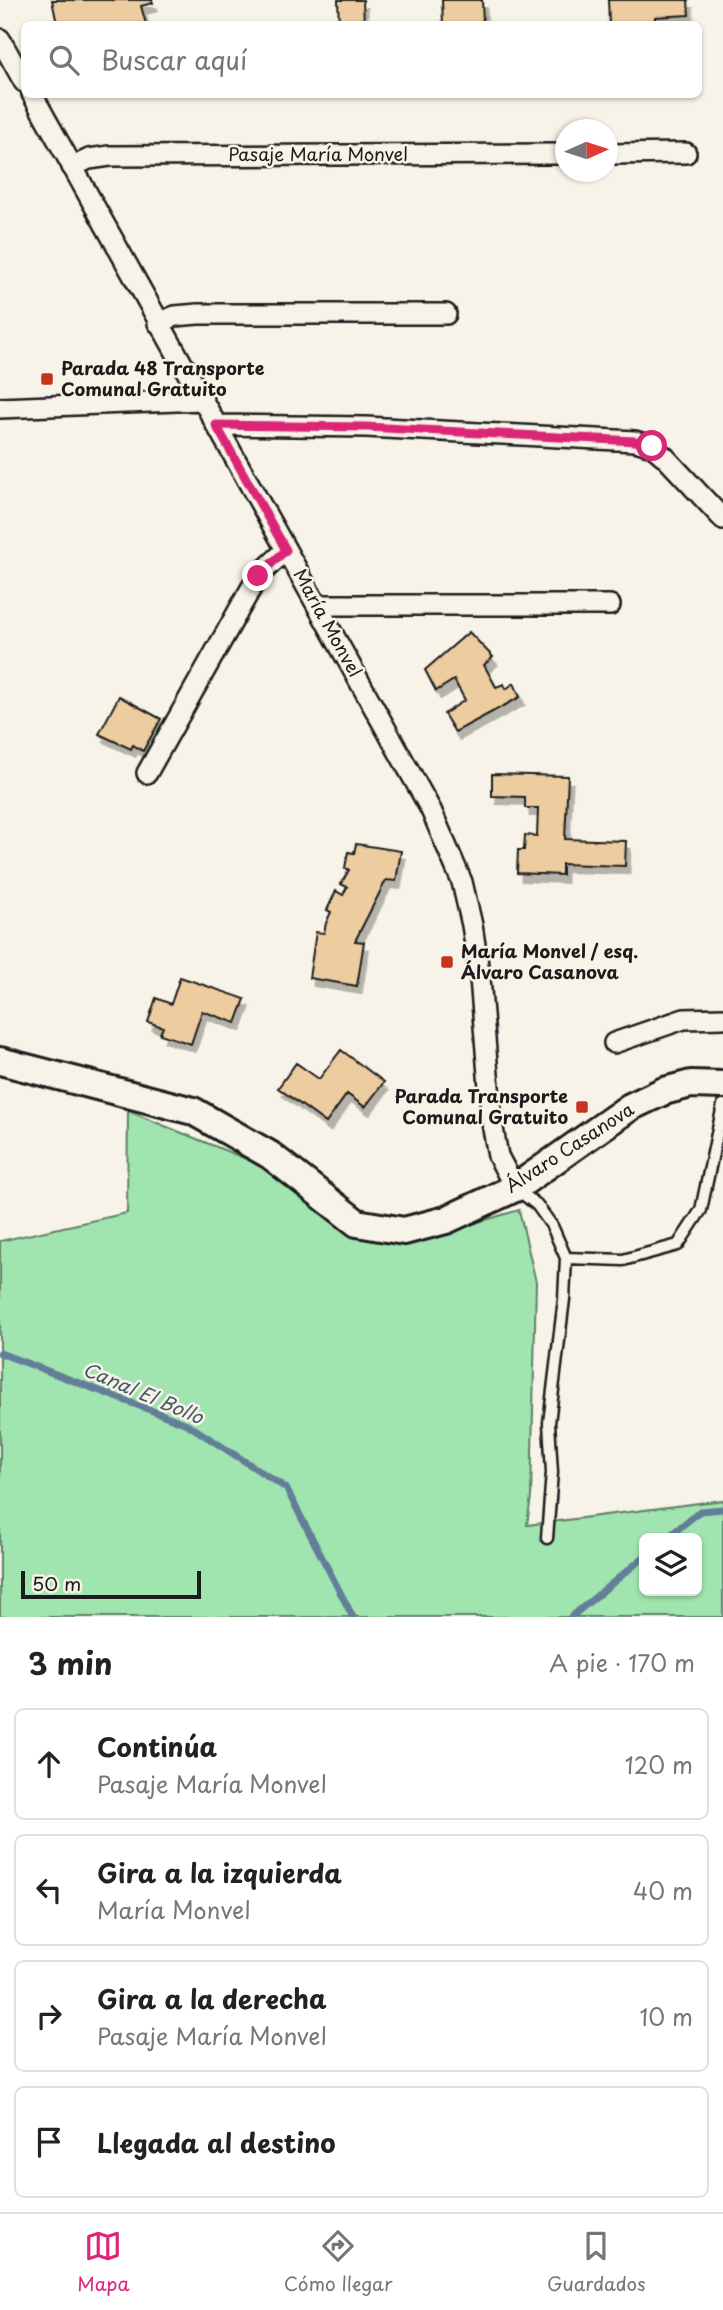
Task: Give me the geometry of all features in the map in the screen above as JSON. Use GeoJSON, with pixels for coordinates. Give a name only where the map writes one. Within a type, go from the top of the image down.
{"type":"FeatureCollection","features":[{"type":"Feature","properties":{"kind":"street"},"geometry":{"type":"LineString","coordinates":[[0,39],[21,77]]}},
{"type":"Feature","properties":{"kind":"street","name":"María Monvel"},"geometry":{"type":"LineString","coordinates":[[34,98],[431,810],[462,882],[480,978],[492,1123],[498,1156],[514,1188]]}},
{"type":"Feature","properties":{"kind":"street"},"geometry":{"type":"LineString","coordinates":[[618,154],[686,153]]}},
{"type":"Feature","properties":{"kind":"street","name":"Pasaje María Monvel"},"geometry":{"type":"LineString","coordinates":[[72,167],[89,159],[110,156],[555,154]]}},
{"type":"Feature","properties":{"kind":"street"},"geometry":{"type":"LineString","coordinates":[[159,323],[175,316],[198,314],[446,314]]}},
{"type":"Feature","properties":{"kind":"street"},"geometry":{"type":"LineString","coordinates":[[0,408],[202,400]]}},
{"type":"Feature","properties":{"kind":"street"},"geometry":{"type":"LineString","coordinates":[[216,425],[366,427],[635,441],[652,446],[665,457],[723,519]]}},
{"type":"Feature","properties":{"kind":"street"},"geometry":{"type":"LineString","coordinates":[[147,773],[258,576],[286,550]]}},
{"type":"Feature","properties":{"kind":"street"},"geometry":{"type":"LineString","coordinates":[[317,606],[610,605]]}},
{"type":"Feature","properties":{"kind":"street"},"geometry":{"type":"LineString","coordinates":[[614,1043],[684,1019],[723,1018]]}},
{"type":"Feature","properties":{"kind":"street","name":"Álvaro Casanova"},"geometry":{"type":"LineString","coordinates":[[0,1061],[192,1111],[270,1155],[357,1223],[404,1231],[446,1220],[514,1188],[630,1107],[664,1091],[691,1084],[723,1085]]}},
{"type":"Feature","properties":{"kind":"lane"},"geometry":{"type":"LineString","coordinates":[[566,1258],[623,1260],[678,1245],[701,1210],[723,1105]]}},
{"type":"Feature","properties":{"kind":"lane"},"geometry":{"type":"LineString","coordinates":[[514,1188],[537,1205],[551,1226],[566,1258],[564,1299],[549,1423],[552,1472],[547,1538]]}},
{"type":"Feature","properties":{"kind":"green space"},"geometry":{"type":"Polygon","coordinates":[[[128,1111],[261,1165],[358,1238],[418,1240],[519,1210],[536,1282],[531,1497],[527,1525],[723,1500],[723,1617],[0,1617],[0,1241],[127,1213],[128,1111]]]}},
{"type":"Feature","properties":{"kind":"building"},"geometry":{"type":"Polygon","coordinates":[[[52,0],[152,0],[153,3],[141,6],[145,21],[56,21],[52,0]]]}},
{"type":"Feature","properties":{"kind":"building"},"geometry":{"type":"Polygon","coordinates":[[[338,0],[363,0],[364,21],[339,21],[338,0]]]}},
{"type":"Feature","properties":{"kind":"building"},"geometry":{"type":"Polygon","coordinates":[[[442,0],[482,0],[483,21],[443,21],[442,0]]]}},
{"type":"Feature","properties":{"kind":"building"},"geometry":{"type":"Polygon","coordinates":[[[608,0],[688,0],[689,15],[655,17],[655,21],[609,21],[608,0]]]}},
{"type":"Feature","properties":{"kind":"building"},"geometry":{"type":"Polygon","coordinates":[[[469,632],[493,657],[484,665],[496,687],[504,684],[506,689],[514,683],[520,697],[455,732],[444,714],[465,700],[454,680],[436,691],[425,670],[469,632]]]}},
{"type":"Feature","properties":{"kind":"building"},"geometry":{"type":"Polygon","coordinates":[[[119,696],[161,719],[143,751],[133,745],[131,749],[99,734],[119,696]]]}},
{"type":"Feature","properties":{"kind":"building"},"geometry":{"type":"Polygon","coordinates":[[[492,774],[568,776],[565,839],[626,841],[625,866],[562,864],[562,875],[517,873],[518,850],[524,850],[525,835],[537,836],[538,808],[525,808],[525,797],[492,796],[492,774]]]}},
{"type":"Feature","properties":{"kind":"building"},"geometry":{"type":"Polygon","coordinates":[[[356,844],[401,851],[396,881],[386,880],[355,941],[364,942],[357,986],[309,978],[316,932],[324,933],[331,912],[327,910],[336,891],[343,895],[347,887],[341,884],[349,870],[345,868],[348,852],[354,853],[356,844]]]}},
{"type":"Feature","properties":{"kind":"building"},"geometry":{"type":"Polygon","coordinates":[[[180,977],[245,999],[236,1023],[202,1011],[191,1044],[160,1034],[163,1027],[148,1022],[156,998],[171,1004],[180,977]]]}},
{"type":"Feature","properties":{"kind":"building"},"geometry":{"type":"Polygon","coordinates":[[[341,1050],[384,1082],[365,1107],[347,1094],[326,1123],[278,1088],[296,1063],[319,1079],[341,1050]]]}},
{"type":"Feature","properties":{"kind":"waterway","name":"Canal El Bollo"},"geometry":{"type":"LineString","coordinates":[[0,1353],[187,1424],[286,1488],[353,1617]]}},
{"type":"Feature","properties":{"kind":"waterway","name":"Canal El Bollo"},"geometry":{"type":"LineString","coordinates":[[673,1533],[700,1511],[723,1509]]}},
{"type":"Feature","properties":{"kind":"waterway","name":"Canal El Bollo"},"geometry":{"type":"LineString","coordinates":[[571,1617],[639,1561]]}},
{"type":"Feature","properties":{"kind":"place","name":"Parada 48 Transporte Comunal Gratuito"},"geometry":{"type":"Point","coordinates":[47,379]}},
{"type":"Feature","properties":{"kind":"place","name":"María Monvel / esq. Álvaro Casanova"},"geometry":{"type":"Point","coordinates":[447,962]}},
{"type":"Feature","properties":{"kind":"place","name":"Parada Transporte Comunal Gratuito"},"geometry":{"type":"Point","coordinates":[582,1107]}},
{"type":"Feature","properties":{"kind":"route"},"geometry":{"type":"LineString","coordinates":[[258,576],[286,550],[216,425],[366,427],[635,441],[652,446]]}}]}
